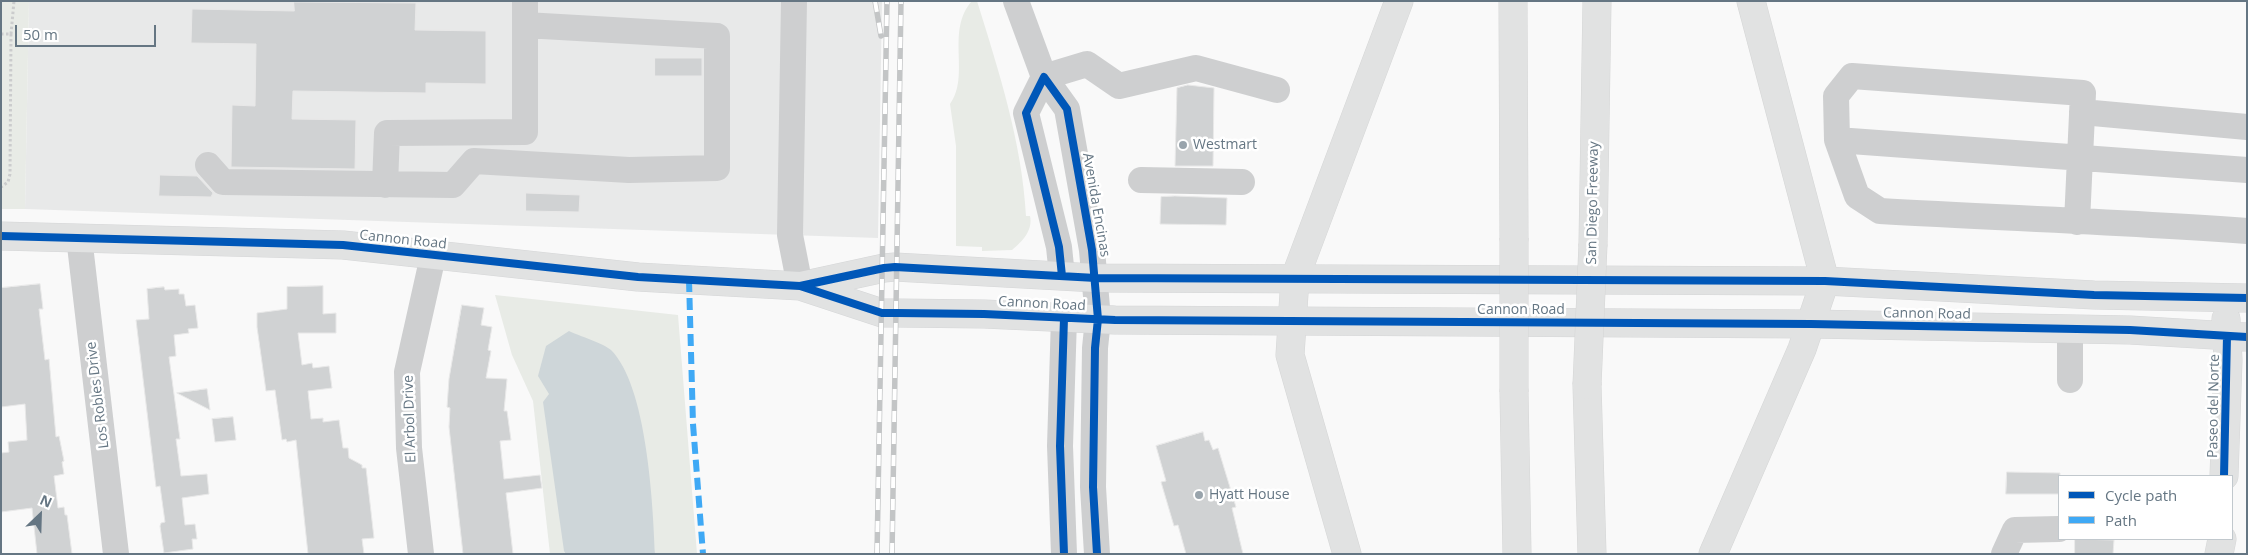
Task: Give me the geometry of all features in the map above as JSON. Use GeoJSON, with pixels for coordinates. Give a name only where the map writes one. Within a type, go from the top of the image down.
{"type":"FeatureCollection","features":[{"type":"Feature","properties":{"kind":"main road"},"geometry":{"type":"LineString","coordinates":[[1346,554],[1290,355],[1295,278],[1399,1]]}},
{"type":"Feature","properties":{"kind":"main road"},"geometry":{"type":"LineString","coordinates":[[1513,1],[1514,392],[1517,554]]}},
{"type":"Feature","properties":{"kind":"main road","name":"San Diego Freeway"},"geometry":{"type":"LineString","coordinates":[[1592,554],[1587,385],[1593,244],[1597,1]]}},
{"type":"Feature","properties":{"kind":"main road"},"geometry":{"type":"LineString","coordinates":[[1713,554],[1802,349],[1825,281],[1751,1]]}},
{"type":"Feature","properties":{"kind":"main road","name":"Cannon Road"},"geometry":{"type":"LineString","coordinates":[[1,236],[343,245],[638,277],[800,286],[882,312],[1098,319],[1811,324],[2130,330],[2237,336]]}},
{"type":"Feature","properties":{"kind":"main road","name":"Cannon Road"},"geometry":{"type":"LineString","coordinates":[[800,286],[884,268],[1096,278],[1825,281],[2094,295],[2236,298]]}},
{"type":"Feature","properties":{"kind":"main road","name":"Paseo del Norte"},"geometry":{"type":"LineString","coordinates":[[2224,475],[2237,336],[2236,298]]}},
{"type":"Feature","properties":{"kind":"main road"},"geometry":{"type":"LineString","coordinates":[[2219,554],[2222,540]]}},
{"type":"Feature","properties":{"kind":"street"},"geometry":{"type":"LineString","coordinates":[[794,1],[790,236],[800,286]]}},
{"type":"Feature","properties":{"kind":"street","name":"Avenida Encinas"},"geometry":{"type":"LineString","coordinates":[[1016,1],[1044,77],[1067,109],[1092,250],[1096,278],[1098,319],[1094,350],[1093,487],[1097,554]]}},
{"type":"Feature","properties":{"kind":"street"},"geometry":{"type":"LineString","coordinates":[[208,165],[223,182],[385,185],[453,186],[474,161],[629,170],[717,168],[717,36],[524,13],[525,132],[387,134],[385,185]]}},
{"type":"Feature","properties":{"kind":"street"},"geometry":{"type":"LineString","coordinates":[[1062,276],[1059,247],[1026,112],[1044,77],[1087,64],[1119,86],[1196,68],[1277,90]]}},
{"type":"Feature","properties":{"kind":"street"},"geometry":{"type":"LineString","coordinates":[[2077,222],[2083,93],[1852,76],[1836,96],[1837,140],[1857,196],[1880,211],[2077,222],[2166,225],[2247,231]]}},
{"type":"Feature","properties":{"kind":"street"},"geometry":{"type":"LineString","coordinates":[[2082,112],[2247,127]]}},
{"type":"Feature","properties":{"kind":"street"},"geometry":{"type":"LineString","coordinates":[[1837,140],[2247,170]]}},
{"type":"Feature","properties":{"kind":"street"},"geometry":{"type":"LineString","coordinates":[[1141,180],[1242,182]]}},
{"type":"Feature","properties":{"kind":"street","name":"Los Robles Drive"},"geometry":{"type":"LineString","coordinates":[[79,237],[116,554]]}},
{"type":"Feature","properties":{"kind":"street","name":"El Arbol Drive"},"geometry":{"type":"LineString","coordinates":[[421,554],[409,448],[407,372],[433,256]]}},
{"type":"Feature","properties":{"kind":"street"},"geometry":{"type":"LineString","coordinates":[[1064,318],[1060,446],[1064,554]]}},
{"type":"Feature","properties":{"kind":"street"},"geometry":{"type":"LineString","coordinates":[[2070,329],[2070,380]]}},
{"type":"Feature","properties":{"kind":"street"},"geometry":{"type":"LineString","coordinates":[[2004,554],[2014,530],[2058,529]]}},
{"type":"Feature","properties":{"kind":"path"},"geometry":{"type":"LineString","coordinates":[[1,187],[8,182],[10,174],[11,34],[14,1]]}},
{"type":"Feature","properties":{"kind":"path"},"geometry":{"type":"LineString","coordinates":[[1,34],[11,34]]}},
{"type":"Feature","properties":{"kind":"shaded area"},"geometry":{"type":"Polygon","coordinates":[[[1,1],[29,1],[25,209],[1,209],[1,1]]]}},
{"type":"Feature","properties":{"kind":"shaded area"},"geometry":{"type":"Polygon","coordinates":[[[29,1],[882,1],[878,238],[25,209],[29,1]]]}},
{"type":"Feature","properties":{"kind":"shaded area"},"geometry":{"type":"Polygon","coordinates":[[[972,1],[977,1],[1008,107],[1020,161],[1026,216],[1030,216],[1031,221],[1029,231],[1012,250],[982,251],[982,247],[956,246],[956,146],[950,104],[956,92],[958,80],[960,26],[964,13],[972,1]]]}},
{"type":"Feature","properties":{"kind":"shaded area"},"geometry":{"type":"Polygon","coordinates":[[[495,295],[678,315],[697,554],[550,554],[533,401],[512,355],[495,295]]]}},
{"type":"Feature","properties":{"kind":"shaded area"},"geometry":{"type":"Polygon","coordinates":[[[569,331],[597,342],[611,350],[623,367],[633,390],[646,446],[655,554],[566,554],[564,551],[543,402],[549,394],[538,376],[546,346],[569,331]]]}},
{"type":"Feature","properties":{"kind":"building"},"geometry":{"type":"Polygon","coordinates":[[[294,2],[416,3],[415,30],[486,31],[486,84],[426,83],[426,93],[293,91],[292,119],[356,120],[355,169],[231,167],[232,105],[255,106],[256,44],[191,43],[192,9],[294,11],[294,2]]]}},
{"type":"Feature","properties":{"kind":"building"},"geometry":{"type":"Polygon","coordinates":[[[655,58],[702,58],[702,76],[655,76],[655,58]]]}},
{"type":"Feature","properties":{"kind":"building"},"geometry":{"type":"Polygon","coordinates":[[[1188,85],[1214,88],[1213,166],[1175,166],[1177,88],[1188,85]]]}},
{"type":"Feature","properties":{"kind":"building"},"geometry":{"type":"Polygon","coordinates":[[[160,175],[197,176],[213,193],[211,197],[159,196],[160,175]]]}},
{"type":"Feature","properties":{"kind":"building"},"geometry":{"type":"Polygon","coordinates":[[[526,193],[580,195],[579,212],[526,211],[526,193]]]}},
{"type":"Feature","properties":{"kind":"building"},"geometry":{"type":"Polygon","coordinates":[[[1161,197],[1227,198],[1226,225],[1160,224],[1161,197]]]}},
{"type":"Feature","properties":{"kind":"building"},"geometry":{"type":"Polygon","coordinates":[[[40,284],[43,309],[39,309],[45,360],[49,359],[56,437],[59,436],[64,461],[62,462],[64,474],[54,476],[58,508],[64,507],[65,515],[67,515],[72,554],[37,554],[32,508],[1,512],[1,453],[9,452],[8,442],[27,440],[25,404],[1,407],[1,288],[40,284]]]}},
{"type":"Feature","properties":{"kind":"building"},"geometry":{"type":"Polygon","coordinates":[[[323,286],[323,314],[336,313],[336,333],[298,333],[302,365],[312,363],[313,368],[329,366],[332,388],[308,391],[311,419],[323,418],[323,422],[339,420],[343,448],[348,448],[349,458],[362,465],[362,468],[366,468],[374,538],[362,539],[364,554],[308,554],[296,440],[287,442],[286,439],[282,440],[275,390],[266,391],[257,327],[257,313],[287,309],[287,287],[323,286]]]}},
{"type":"Feature","properties":{"kind":"building"},"geometry":{"type":"Polygon","coordinates":[[[164,287],[165,290],[179,289],[179,294],[184,294],[186,306],[195,305],[198,328],[188,329],[189,333],[174,335],[176,356],[169,357],[180,439],[176,439],[181,476],[207,474],[209,494],[182,498],[185,525],[195,524],[197,539],[192,539],[193,549],[164,553],[160,526],[161,523],[165,522],[160,486],[156,487],[136,320],[149,319],[147,289],[164,287]]]}},
{"type":"Feature","properties":{"kind":"building"},"geometry":{"type":"Polygon","coordinates":[[[462,305],[484,308],[481,325],[492,327],[488,350],[491,351],[486,378],[507,379],[504,411],[507,411],[511,440],[500,441],[504,479],[540,475],[542,488],[506,493],[513,554],[463,554],[449,427],[450,408],[447,407],[449,379],[462,305]]]}},
{"type":"Feature","properties":{"kind":"building"},"geometry":{"type":"Polygon","coordinates":[[[207,389],[210,410],[177,393],[207,389]]]}},
{"type":"Feature","properties":{"kind":"building"},"geometry":{"type":"Polygon","coordinates":[[[233,417],[236,440],[215,442],[212,419],[233,417]]]}},
{"type":"Feature","properties":{"kind":"building","name":"Hyatt House"},"geometry":{"type":"Polygon","coordinates":[[[1203,432],[1205,441],[1209,440],[1213,450],[1218,448],[1236,507],[1232,508],[1243,554],[1186,554],[1178,525],[1174,526],[1161,482],[1166,481],[1156,446],[1203,432]]]}},
{"type":"Feature","properties":{"kind":"building"},"geometry":{"type":"Polygon","coordinates":[[[2007,472],[2060,473],[2058,475],[2058,494],[2006,494],[2007,472]]]}},
{"type":"Feature","properties":{"kind":"building"},"geometry":{"type":"Polygon","coordinates":[[[2075,540],[2114,540],[2113,554],[2075,554],[2075,540]]]}},
{"type":"Feature","properties":{"kind":"railway"},"geometry":{"type":"LineString","coordinates":[[875,1],[881,36]]}},
{"type":"Feature","properties":{"kind":"railway"},"geometry":{"type":"LineString","coordinates":[[877,554],[887,1]]}},
{"type":"Feature","properties":{"kind":"railway"},"geometry":{"type":"LineString","coordinates":[[892,554],[901,1]]}},
{"type":"Feature","properties":{"kind":"marked path"},"geometry":{"type":"LineString","coordinates":[[689,280],[693,424],[703,554]]}},
{"type":"Feature","properties":{"kind":"cycle path"},"geometry":{"type":"LineString","coordinates":[[1062,276],[1059,247],[1026,113],[1044,77],[1067,109],[1092,250],[1098,319],[1095,348],[1093,487],[1097,554]]}},
{"type":"Feature","properties":{"kind":"cycle path"},"geometry":{"type":"LineString","coordinates":[[1,236],[343,245],[638,277],[800,286],[882,313],[984,314],[1115,320],[1811,324],[2130,330],[2247,337]]}},
{"type":"Feature","properties":{"kind":"cycle path"},"geometry":{"type":"LineString","coordinates":[[800,286],[895,267],[1096,278],[1825,281],[2094,295],[2247,298]]}},
{"type":"Feature","properties":{"kind":"cycle path"},"geometry":{"type":"LineString","coordinates":[[1064,318],[1060,446],[1064,554]]}},
{"type":"Feature","properties":{"kind":"cycle path"},"geometry":{"type":"LineString","coordinates":[[2224,475],[2227,336]]}},
{"type":"Feature","properties":{"kind":"place","name":"Westmart"},"geometry":{"type":"Point","coordinates":[1183,145]}},
{"type":"Feature","properties":{"kind":"place","name":"Hyatt House"},"geometry":{"type":"Point","coordinates":[1199,495]}}]}
